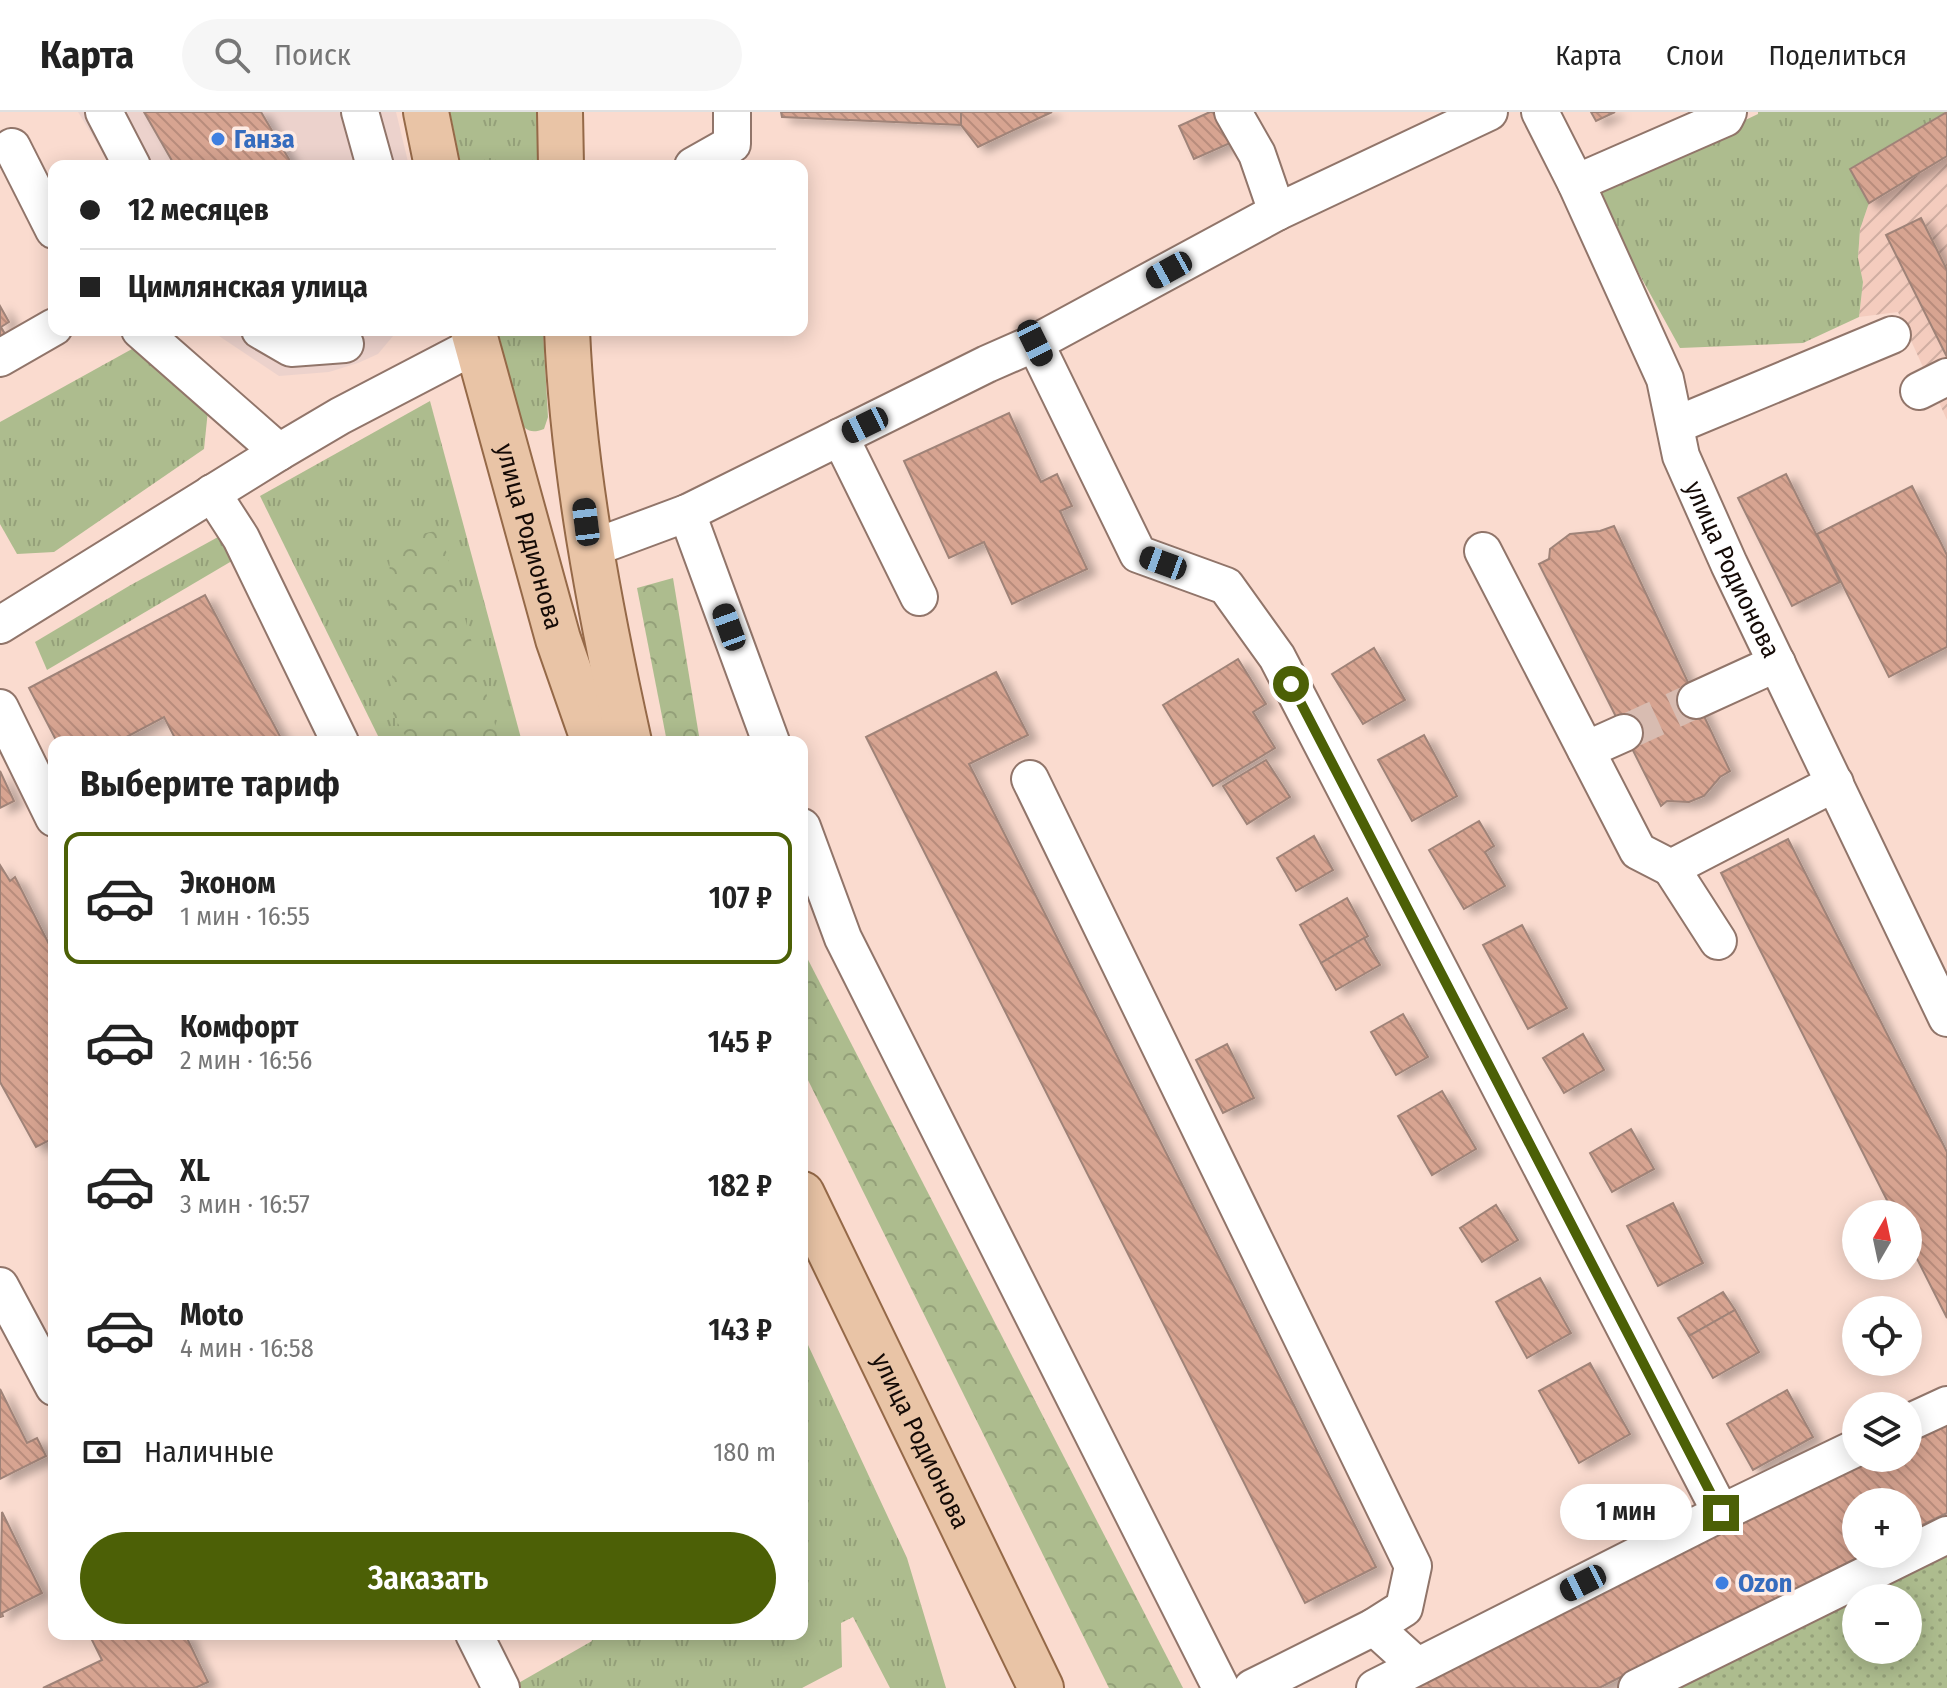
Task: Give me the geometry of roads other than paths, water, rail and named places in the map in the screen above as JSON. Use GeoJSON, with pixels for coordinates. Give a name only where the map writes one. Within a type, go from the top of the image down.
{"type":"FeatureCollection","features":[{"type":"Feature","properties":{"kind":"main road"},"geometry":{"type":"LineString","coordinates":[[426,112],[436,160]]}},
{"type":"Feature","properties":{"kind":"main road"},"geometry":{"type":"LineString","coordinates":[[560,112],[561,160]]}},
{"type":"Feature","properties":{"kind":"main road","name":"улица Родионова"},"geometry":{"type":"LineString","coordinates":[[567,336],[575,440],[590,549],[628,736]]}},
{"type":"Feature","properties":{"kind":"main road","name":"улица Родионова"},"geometry":{"type":"LineString","coordinates":[[474,337],[558,639],[592,736]]}},
{"type":"Feature","properties":{"kind":"main road","name":"улица Родионова"},"geometry":{"type":"LineString","coordinates":[[808,1206],[1041,1688]]}},
{"type":"Feature","properties":{"kind":"street"},"geometry":{"type":"LineString","coordinates":[[104,112],[129,160]]}},
{"type":"Feature","properties":{"kind":"street"},"geometry":{"type":"LineString","coordinates":[[360,112],[373,160]]}},
{"type":"Feature","properties":{"kind":"street"},"geometry":{"type":"LineString","coordinates":[[704,160],[732,144],[732,112]]}},
{"type":"Feature","properties":{"kind":"street"},"geometry":{"type":"LineString","coordinates":[[1233,112],[1257,154],[1277,212]]}},
{"type":"Feature","properties":{"kind":"street"},"geometry":{"type":"LineString","coordinates":[[590,549],[687,513],[1035,343],[1277,212],[1489,112]]}},
{"type":"Feature","properties":{"kind":"street","name":"улица Родионова"},"geometry":{"type":"LineString","coordinates":[[1540,112],[1576,183],[1665,379],[1681,456],[1729,564],[1947,1018]]}},
{"type":"Feature","properties":{"kind":"street"},"geometry":{"type":"LineString","coordinates":[[1576,183],[1725,118],[1728,112]]}},
{"type":"Feature","properties":{"kind":"street"},"geometry":{"type":"LineString","coordinates":[[12,147],[48,218]]}},
{"type":"Feature","properties":{"kind":"street"},"geometry":{"type":"LineString","coordinates":[[0,358],[48,330]]}},
{"type":"Feature","properties":{"kind":"street"},"geometry":{"type":"LineString","coordinates":[[1676,425],[1892,335]]}},
{"type":"Feature","properties":{"kind":"street"},"geometry":{"type":"LineString","coordinates":[[147,336],[279,452]]}},
{"type":"Feature","properties":{"kind":"street"},"geometry":{"type":"LineString","coordinates":[[270,336],[291,348],[348,337],[376,397]]}},
{"type":"Feature","properties":{"kind":"street"},"geometry":{"type":"LineString","coordinates":[[4,614],[474,337]]}},
{"type":"Feature","properties":{"kind":"street"},"geometry":{"type":"LineString","coordinates":[[1035,343],[1138,554],[1226,586],[1277,657],[1721,1513]]}},
{"type":"Feature","properties":{"kind":"street"},"geometry":{"type":"LineString","coordinates":[[840,437],[919,597]]}},
{"type":"Feature","properties":{"kind":"street"},"geometry":{"type":"LineString","coordinates":[[212,493],[241,538],[337,736]]}},
{"type":"Feature","properties":{"kind":"street"},"geometry":{"type":"LineString","coordinates":[[687,513],[769,736]]}},
{"type":"Feature","properties":{"kind":"street"},"geometry":{"type":"LineString","coordinates":[[1483,551],[1638,851],[1671,868],[1718,941]]}},
{"type":"Feature","properties":{"kind":"street"},"geometry":{"type":"LineString","coordinates":[[1696,700],[1777,663]]}},
{"type":"Feature","properties":{"kind":"street"},"geometry":{"type":"LineString","coordinates":[[0,708],[48,806]]}},
{"type":"Feature","properties":{"kind":"street"},"geometry":{"type":"LineString","coordinates":[[1586,750],[1624,733]]}},
{"type":"Feature","properties":{"kind":"street"},"geometry":{"type":"LineString","coordinates":[[1030,779],[1413,1566],[1404,1608],[1374,1627],[1252,1688]]}},
{"type":"Feature","properties":{"kind":"street"},"geometry":{"type":"LineString","coordinates":[[1671,868],[1835,783]]}},
{"type":"Feature","properties":{"kind":"street"},"geometry":{"type":"LineString","coordinates":[[808,843],[843,938],[1221,1688]]}},
{"type":"Feature","properties":{"kind":"street"},"geometry":{"type":"LineString","coordinates":[[0,1286],[48,1376]]}},
{"type":"Feature","properties":{"kind":"street"},"geometry":{"type":"LineString","coordinates":[[1922,1417],[1947,1405]]}},
{"type":"Feature","properties":{"kind":"street"},"geometry":{"type":"LineString","coordinates":[[1375,1688],[1842,1455]]}},
{"type":"Feature","properties":{"kind":"street"},"geometry":{"type":"LineString","coordinates":[[1637,1688],[1947,1535]]}},
{"type":"Feature","properties":{"kind":"street"},"geometry":{"type":"LineString","coordinates":[[1374,1627],[1417,1666]]}},
{"type":"Feature","properties":{"kind":"street"},"geometry":{"type":"LineString","coordinates":[[477,1640],[501,1688]]}},
{"type":"Feature","properties":{"kind":"tunnel"},"geometry":{"type":"LineString","coordinates":[[1624,733],[1696,700]]}},
{"type":"Feature","properties":{"kind":"place","name":"Ганза"},"geometry":{"type":"Point","coordinates":[218,139]}},
{"type":"Feature","properties":{"kind":"place","name":"Ozon"},"geometry":{"type":"Point","coordinates":[1722,1583]}}]}
